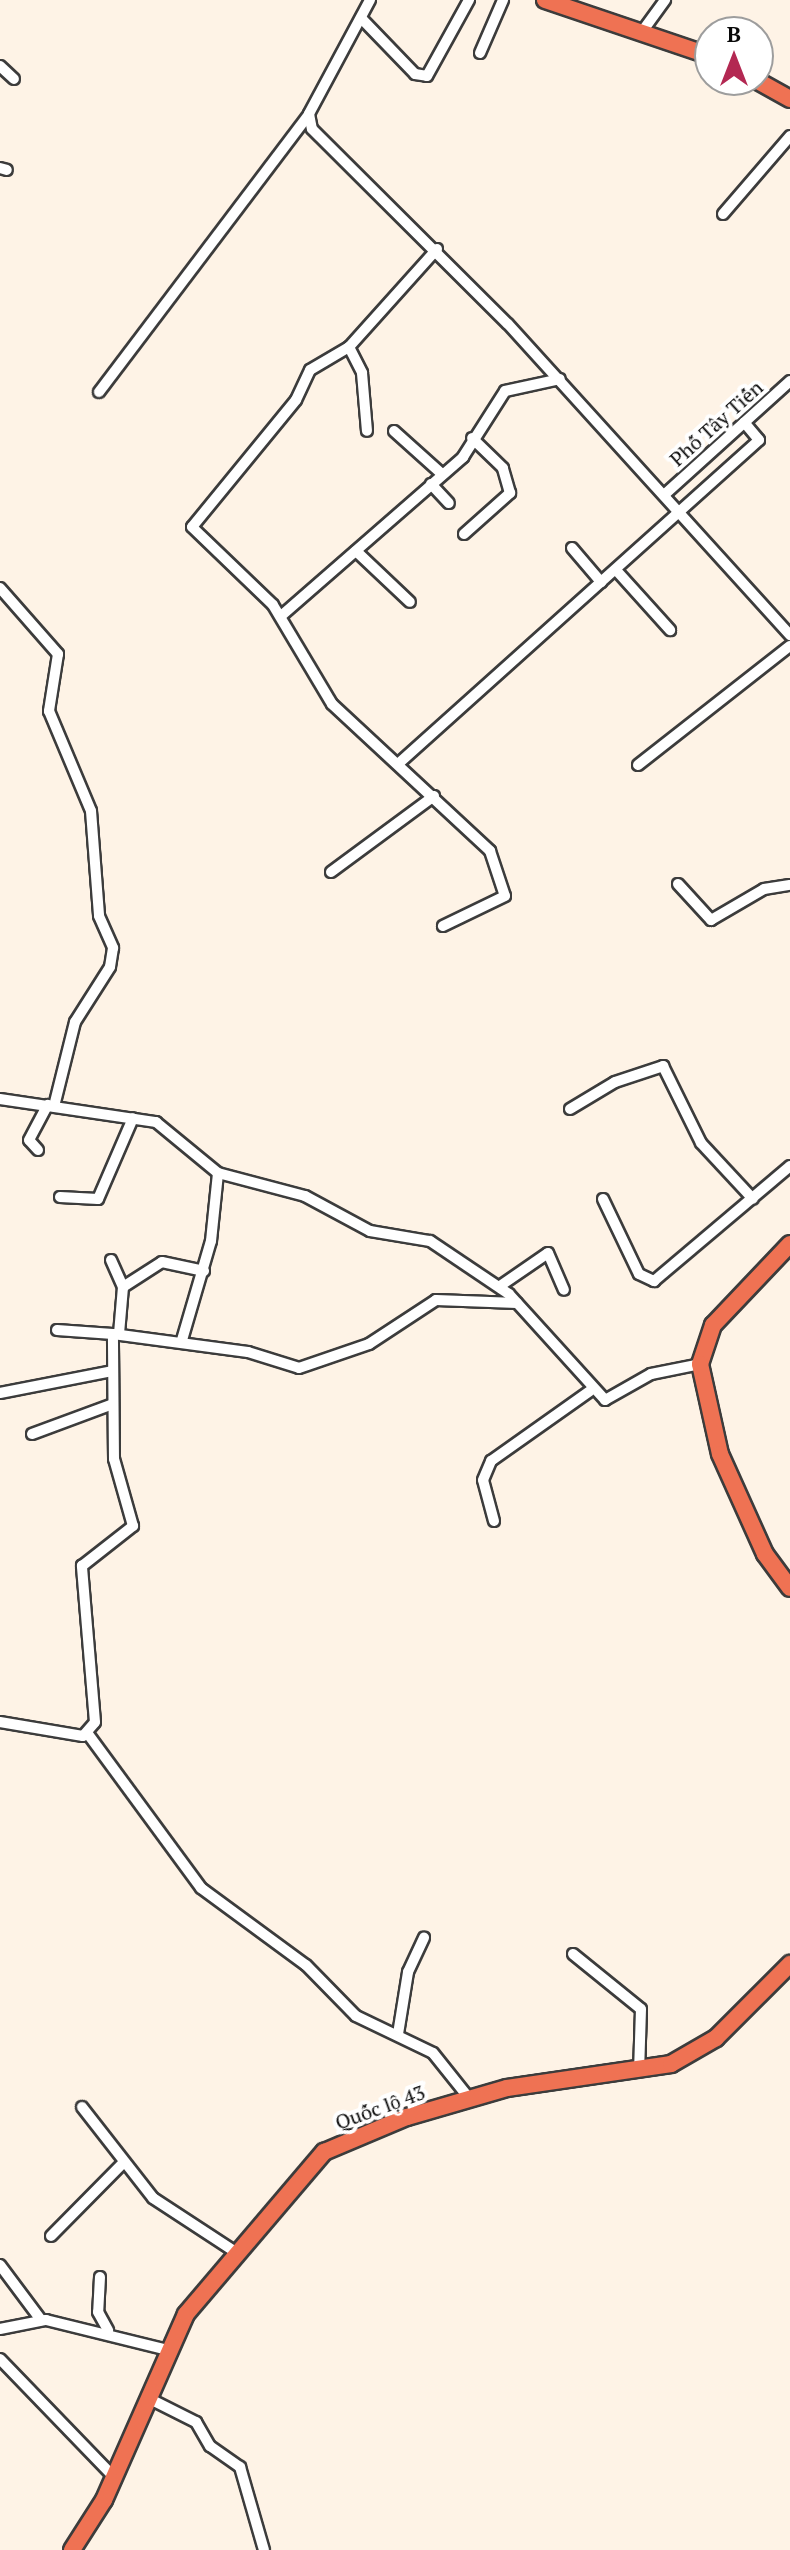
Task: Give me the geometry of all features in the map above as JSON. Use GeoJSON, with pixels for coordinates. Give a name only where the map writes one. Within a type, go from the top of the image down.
{"type":"FeatureCollection","features":[{"type":"Feature","properties":{"kind":"highway"},"geometry":{"type":"LineString","coordinates":[[545,0],[644,29],[694,49]]}},
{"type":"Feature","properties":{"kind":"highway"},"geometry":{"type":"LineString","coordinates":[[790,1244],[713,1325],[700,1364],[720,1454],[765,1554],[790,1588]]}},
{"type":"Feature","properties":{"kind":"highway","name":"Quốc lộ 43"},"geometry":{"type":"LineString","coordinates":[[72,2550],[114,2477],[186,2314],[335,2144],[469,2098],[564,2077],[639,2071],[701,2051],[788,1971]]}},
{"type":"Feature","properties":{"kind":"street"},"geometry":{"type":"LineString","coordinates":[[99,392],[309,114],[370,0]]}},
{"type":"Feature","properties":{"kind":"street"},"geometry":{"type":"LineString","coordinates":[[361,18],[415,74],[427,76],[469,0]]}},
{"type":"Feature","properties":{"kind":"street"},"geometry":{"type":"LineString","coordinates":[[480,53],[503,0]]}},
{"type":"Feature","properties":{"kind":"street"},"geometry":{"type":"LineString","coordinates":[[644,29],[665,0]]}},
{"type":"Feature","properties":{"kind":"street"},"geometry":{"type":"LineString","coordinates":[[0,66],[14,79]]}},
{"type":"Feature","properties":{"kind":"street"},"geometry":{"type":"LineString","coordinates":[[309,114],[317,135],[437,249],[664,495]]}},
{"type":"Feature","properties":{"kind":"street"},"geometry":{"type":"LineString","coordinates":[[723,214],[790,136]]}},
{"type":"Feature","properties":{"kind":"street"},"geometry":{"type":"LineString","coordinates":[[437,249],[349,347],[310,370],[296,400],[192,527],[281,616],[332,704],[490,851],[506,893],[443,926]]}},
{"type":"Feature","properties":{"kind":"street"},"geometry":{"type":"LineString","coordinates":[[349,347],[362,373],[367,431]]}},
{"type":"Feature","properties":{"kind":"street"},"geometry":{"type":"LineString","coordinates":[[281,616],[442,474],[505,391],[560,379]]}},
{"type":"Feature","properties":{"kind":"street","name":"Phố Tây Tiến"},"geometry":{"type":"LineString","coordinates":[[790,381],[664,495],[790,635]]}},
{"type":"Feature","properties":{"kind":"street"},"geometry":{"type":"LineString","coordinates":[[398,764],[601,582],[682,515],[759,440],[744,422]]}},
{"type":"Feature","properties":{"kind":"street"},"geometry":{"type":"LineString","coordinates":[[394,431],[442,474]]}},
{"type":"Feature","properties":{"kind":"street"},"geometry":{"type":"LineString","coordinates":[[464,534],[510,493],[503,468],[472,438]]}},
{"type":"Feature","properties":{"kind":"street"},"geometry":{"type":"LineString","coordinates":[[431,484],[449,503]]}},
{"type":"Feature","properties":{"kind":"street"},"geometry":{"type":"LineString","coordinates":[[572,548],[601,582]]}},
{"type":"Feature","properties":{"kind":"street"},"geometry":{"type":"LineString","coordinates":[[356,551],[410,602]]}},
{"type":"Feature","properties":{"kind":"street"},"geometry":{"type":"LineString","coordinates":[[616,570],[670,630]]}},
{"type":"Feature","properties":{"kind":"street"},"geometry":{"type":"LineString","coordinates":[[0,588],[58,654],[49,711],[91,811],[99,916],[113,948],[75,1022],[51,1106],[29,1140],[38,1150]]}},
{"type":"Feature","properties":{"kind":"street"},"geometry":{"type":"LineString","coordinates":[[638,765],[790,646]]}},
{"type":"Feature","properties":{"kind":"street"},"geometry":{"type":"LineString","coordinates":[[331,872],[434,796]]}},
{"type":"Feature","properties":{"kind":"street"},"geometry":{"type":"LineString","coordinates":[[678,884],[711,920],[764,889],[790,885]]}},
{"type":"Feature","properties":{"kind":"street"},"geometry":{"type":"LineString","coordinates":[[570,1109],[615,1082],[663,1066],[701,1143],[753,1199]]}},
{"type":"Feature","properties":{"kind":"street"},"geometry":{"type":"LineString","coordinates":[[0,1099],[133,1118],[171,1130],[218,1173],[305,1196],[370,1231],[430,1241],[500,1286],[590,1391],[605,1400],[651,1374],[700,1364]]}},
{"type":"Feature","properties":{"kind":"street"},"geometry":{"type":"LineString","coordinates":[[60,1197],[98,1199],[133,1118]]}},
{"type":"Feature","properties":{"kind":"street"},"geometry":{"type":"LineString","coordinates":[[603,1199],[639,1274],[654,1281],[790,1166]]}},
{"type":"Feature","properties":{"kind":"street"},"geometry":{"type":"LineString","coordinates":[[182,1340],[204,1271],[218,1173]]}},
{"type":"Feature","properties":{"kind":"street"},"geometry":{"type":"LineString","coordinates":[[500,1286],[548,1253],[564,1290]]}},
{"type":"Feature","properties":{"kind":"street"},"geometry":{"type":"LineString","coordinates":[[88,1734],[97,1699],[82,1566],[133,1526],[116,1470],[112,1371],[123,1287],[111,1260]]}},
{"type":"Feature","properties":{"kind":"street"},"geometry":{"type":"LineString","coordinates":[[123,1287],[162,1262],[204,1271]]}},
{"type":"Feature","properties":{"kind":"street"},"geometry":{"type":"LineString","coordinates":[[57,1330],[182,1340],[299,1368],[369,1344],[436,1300],[517,1303]]}},
{"type":"Feature","properties":{"kind":"street"},"geometry":{"type":"LineString","coordinates":[[0,1393],[112,1371]]}},
{"type":"Feature","properties":{"kind":"street"},"geometry":{"type":"LineString","coordinates":[[494,1521],[483,1480],[491,1461],[590,1391]]}},
{"type":"Feature","properties":{"kind":"street"},"geometry":{"type":"LineString","coordinates":[[32,1434],[113,1404]]}},
{"type":"Feature","properties":{"kind":"street"},"geometry":{"type":"LineString","coordinates":[[0,1722],[88,1734],[201,1888],[306,1965],[356,2016],[433,2053],[469,2098]]}},
{"type":"Feature","properties":{"kind":"street"},"geometry":{"type":"LineString","coordinates":[[398,2034],[408,1972],[424,1937]]}},
{"type":"Feature","properties":{"kind":"street"},"geometry":{"type":"LineString","coordinates":[[573,1954],[641,2009],[639,2071]]}},
{"type":"Feature","properties":{"kind":"street"},"geometry":{"type":"LineString","coordinates":[[82,2107],[107,2131],[123,2163],[153,2198],[237,2253]]}},
{"type":"Feature","properties":{"kind":"street"},"geometry":{"type":"LineString","coordinates":[[51,2236],[123,2163]]}},
{"type":"Feature","properties":{"kind":"street"},"geometry":{"type":"LineString","coordinates":[[0,2265],[41,2320]]}},
{"type":"Feature","properties":{"kind":"street"},"geometry":{"type":"LineString","coordinates":[[100,2277],[98,2312],[108,2330]]}},
{"type":"Feature","properties":{"kind":"street"},"geometry":{"type":"LineString","coordinates":[[0,2329],[41,2320],[108,2330],[168,2350]]}},
{"type":"Feature","properties":{"kind":"street"},"geometry":{"type":"LineString","coordinates":[[0,2359],[114,2477]]}},
{"type":"Feature","properties":{"kind":"street"},"geometry":{"type":"LineString","coordinates":[[148,2398],[191,2418],[210,2446],[240,2467],[264,2550]]}}]}
